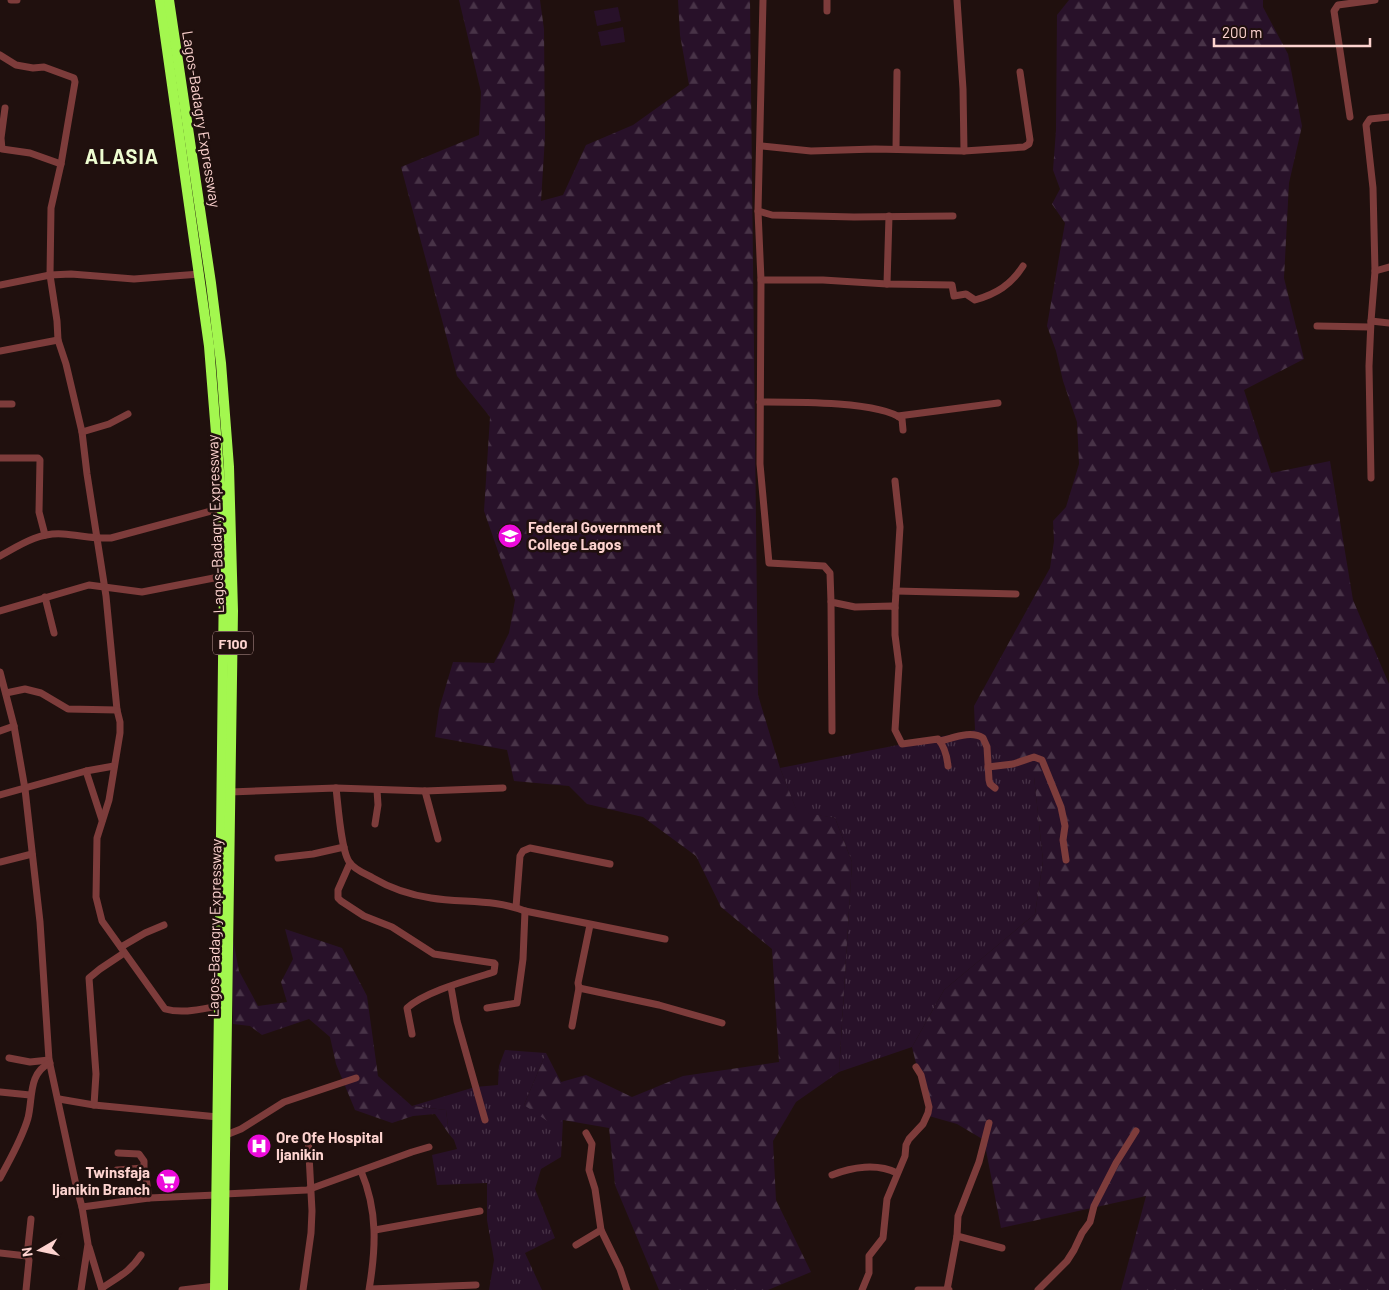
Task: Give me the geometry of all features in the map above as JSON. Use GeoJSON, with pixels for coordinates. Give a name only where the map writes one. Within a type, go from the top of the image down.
{"type":"FeatureCollection","features":[{"type":"Feature","properties":{"kind":"highway","name":"Lagos-Badagry Expressway"},"geometry":{"type":"LineString","coordinates":[[160,0],[209,346],[222,508],[224,576],[218,1117],[220,1195],[217,1289]]}},
{"type":"Feature","properties":{"kind":"highway","name":"Lagos-Badagry Expressway"},"geometry":{"type":"LineString","coordinates":[[169,0],[211,283],[230,467],[233,611],[226,1135],[220,1195]]}},
{"type":"Feature","properties":{"kind":"street"},"geometry":{"type":"LineString","coordinates":[[11,0],[17,0]]}},
{"type":"Feature","properties":{"kind":"street"},"geometry":{"type":"LineString","coordinates":[[763,0],[758,212],[761,280],[760,464],[769,563],[824,566],[830,573],[832,730]]}},
{"type":"Feature","properties":{"kind":"street"},"geometry":{"type":"LineString","coordinates":[[827,0],[827,11]]}},
{"type":"Feature","properties":{"kind":"street"},"geometry":{"type":"LineString","coordinates":[[957,0],[963,89],[964,151]]}},
{"type":"Feature","properties":{"kind":"street"},"geometry":{"type":"LineString","coordinates":[[1350,117],[1334,11],[1338,5],[1375,0]]}},
{"type":"Feature","properties":{"kind":"street"},"geometry":{"type":"LineString","coordinates":[[0,55],[16,65],[34,68],[44,67],[75,80],[61,164],[51,208],[50,275],[58,321],[58,340],[66,364],[82,432],[86,474],[98,539],[117,710],[120,722],[120,733],[109,800],[97,838],[96,897],[102,921],[165,1009],[176,1012],[220,1006]]}},
{"type":"Feature","properties":{"kind":"street"},"geometry":{"type":"LineString","coordinates":[[896,149],[897,72]]}},
{"type":"Feature","properties":{"kind":"street"},"geometry":{"type":"LineString","coordinates":[[760,146],[812,151],[830,149],[964,151],[1024,147],[1029,144],[1030,140],[1020,72]]}},
{"type":"Feature","properties":{"kind":"street"},"geometry":{"type":"LineString","coordinates":[[5,108],[1,138],[2,150],[30,153],[61,164]]}},
{"type":"Feature","properties":{"kind":"street"},"geometry":{"type":"LineString","coordinates":[[1371,478],[1368,414],[1370,324],[1376,271],[1373,188],[1366,126],[1370,119],[1389,117]]}},
{"type":"Feature","properties":{"kind":"street"},"geometry":{"type":"LineString","coordinates":[[758,212],[772,215],[803,216],[953,216]]}},
{"type":"Feature","properties":{"kind":"street"},"geometry":{"type":"LineString","coordinates":[[887,284],[889,216]]}},
{"type":"Feature","properties":{"kind":"street"},"geometry":{"type":"LineString","coordinates":[[761,280],[823,280],[887,284],[952,285],[954,296],[966,294],[974,300],[991,295],[1002,289],[1017,276],[1023,266]]}},
{"type":"Feature","properties":{"kind":"street"},"geometry":{"type":"LineString","coordinates":[[1376,271],[1389,267]]}},
{"type":"Feature","properties":{"kind":"street"},"geometry":{"type":"LineString","coordinates":[[0,285],[50,275],[71,274],[134,279],[200,274]]}},
{"type":"Feature","properties":{"kind":"street"},"geometry":{"type":"LineString","coordinates":[[1317,326],[1389,323]]}},
{"type":"Feature","properties":{"kind":"street"},"geometry":{"type":"LineString","coordinates":[[0,351],[58,340]]}},
{"type":"Feature","properties":{"kind":"street"},"geometry":{"type":"LineString","coordinates":[[760,402],[860,406],[898,416],[998,403]]}},
{"type":"Feature","properties":{"kind":"street"},"geometry":{"type":"LineString","coordinates":[[0,404],[12,404]]}},
{"type":"Feature","properties":{"kind":"street"},"geometry":{"type":"LineString","coordinates":[[82,432],[113,422],[128,414]]}},
{"type":"Feature","properties":{"kind":"street"},"geometry":{"type":"LineString","coordinates":[[898,416],[902,419],[903,430]]}},
{"type":"Feature","properties":{"kind":"street"},"geometry":{"type":"LineString","coordinates":[[0,458],[38,458],[40,460],[39,512],[45,535]]}},
{"type":"Feature","properties":{"kind":"street"},"geometry":{"type":"LineString","coordinates":[[895,481],[900,527],[895,608],[895,635],[899,666],[895,730],[902,744],[938,739],[940,741],[969,734],[980,736],[987,747],[990,784],[995,788]]}},
{"type":"Feature","properties":{"kind":"street"},"geometry":{"type":"LineString","coordinates":[[0,556],[29,540],[45,535],[60,534],[98,539],[111,538],[222,508]]}},
{"type":"Feature","properties":{"kind":"street"},"geometry":{"type":"LineString","coordinates":[[0,611],[89,585],[142,592],[224,576]]}},
{"type":"Feature","properties":{"kind":"street"},"geometry":{"type":"LineString","coordinates":[[896,591],[1016,594]]}},
{"type":"Feature","properties":{"kind":"street"},"geometry":{"type":"LineString","coordinates":[[45,597],[54,633]]}},
{"type":"Feature","properties":{"kind":"street"},"geometry":{"type":"LineString","coordinates":[[831,602],[855,607],[892,606],[895,608]]}},
{"type":"Feature","properties":{"kind":"street"},"geometry":{"type":"LineString","coordinates":[[0,672],[14,726],[25,789],[40,922],[49,1061],[82,1208],[88,1244],[102,1289],[134,1266],[141,1255]]}},
{"type":"Feature","properties":{"kind":"street"},"geometry":{"type":"LineString","coordinates":[[6,693],[25,689],[41,693],[68,709],[117,710]]}},
{"type":"Feature","properties":{"kind":"street"},"geometry":{"type":"LineString","coordinates":[[0,731],[14,726]]}},
{"type":"Feature","properties":{"kind":"street"},"geometry":{"type":"LineString","coordinates":[[940,741],[947,755],[948,766]]}},
{"type":"Feature","properties":{"kind":"street"},"geometry":{"type":"LineString","coordinates":[[988,767],[1013,764],[1034,757],[1042,760],[1061,807],[1065,826],[1063,840],[1066,860]]}},
{"type":"Feature","properties":{"kind":"street"},"geometry":{"type":"LineString","coordinates":[[0,795],[86,771],[114,766]]}},
{"type":"Feature","properties":{"kind":"street"},"geometry":{"type":"LineString","coordinates":[[86,771],[102,821]]}},
{"type":"Feature","properties":{"kind":"street"},"geometry":{"type":"LineString","coordinates":[[336,788],[344,847],[350,863],[390,886],[431,898],[472,901],[516,908],[590,925],[665,938]]}},
{"type":"Feature","properties":{"kind":"street"},"geometry":{"type":"LineString","coordinates":[[230,792],[336,788],[425,791],[503,788]]}},
{"type":"Feature","properties":{"kind":"street"},"geometry":{"type":"LineString","coordinates":[[375,824],[378,805],[377,790]]}},
{"type":"Feature","properties":{"kind":"street"},"geometry":{"type":"LineString","coordinates":[[425,791],[438,839]]}},
{"type":"Feature","properties":{"kind":"street"},"geometry":{"type":"LineString","coordinates":[[278,858],[313,854],[344,847]]}},
{"type":"Feature","properties":{"kind":"street"},"geometry":{"type":"LineString","coordinates":[[516,908],[520,856],[530,848],[610,864]]}},
{"type":"Feature","properties":{"kind":"street"},"geometry":{"type":"LineString","coordinates":[[0,862],[32,854]]}},
{"type":"Feature","properties":{"kind":"street"},"geometry":{"type":"LineString","coordinates":[[350,863],[338,890],[338,898],[341,901],[364,916],[392,927],[434,954],[494,962],[495,964],[494,972],[414,1002],[407,1008],[412,1034]]}},
{"type":"Feature","properties":{"kind":"street"},"geometry":{"type":"LineString","coordinates":[[487,1008],[517,1002],[524,959],[525,911]]}},
{"type":"Feature","properties":{"kind":"street"},"geometry":{"type":"LineString","coordinates":[[94,1105],[96,1074],[90,978],[145,933],[164,925]]}},
{"type":"Feature","properties":{"kind":"street"},"geometry":{"type":"LineString","coordinates":[[572,1026],[579,988],[578,983],[590,925]]}},
{"type":"Feature","properties":{"kind":"street"},"geometry":{"type":"LineString","coordinates":[[451,987],[457,1021],[485,1120]]}},
{"type":"Feature","properties":{"kind":"street"},"geometry":{"type":"LineString","coordinates":[[579,988],[659,1005],[722,1023]]}},
{"type":"Feature","properties":{"kind":"street"},"geometry":{"type":"LineString","coordinates":[[9,1058],[30,1062],[49,1061]]}},
{"type":"Feature","properties":{"kind":"street"},"geometry":{"type":"LineString","coordinates":[[0,1178],[14,1151],[28,1116],[30,1095],[34,1081],[42,1066],[49,1061]]}},
{"type":"Feature","properties":{"kind":"street"},"geometry":{"type":"LineString","coordinates":[[862,1290],[869,1273],[869,1256],[883,1238],[887,1199],[905,1156],[906,1145],[923,1124],[928,1113],[929,1107],[921,1075],[916,1067]]}},
{"type":"Feature","properties":{"kind":"street"},"geometry":{"type":"LineString","coordinates":[[226,1135],[284,1102],[356,1078]]}},
{"type":"Feature","properties":{"kind":"street"},"geometry":{"type":"LineString","coordinates":[[0,1092],[30,1095]]}},
{"type":"Feature","properties":{"kind":"street"},"geometry":{"type":"LineString","coordinates":[[58,1099],[94,1105],[218,1117]]}},
{"type":"Feature","properties":{"kind":"street"},"geometry":{"type":"LineString","coordinates":[[918,1290],[948,1290],[957,1236],[958,1216],[978,1162],[989,1123]]}},
{"type":"Feature","properties":{"kind":"street"},"geometry":{"type":"LineString","coordinates":[[1038,1290],[1074,1250],[1090,1222],[1097,1200],[1116,1163],[1136,1131]]}},
{"type":"Feature","properties":{"kind":"street"},"geometry":{"type":"LineString","coordinates":[[586,1134],[592,1144],[588,1170],[596,1189],[601,1230],[618,1262],[627,1290]]}},
{"type":"Feature","properties":{"kind":"street"},"geometry":{"type":"LineString","coordinates":[[303,1290],[312,1233],[308,1136]]}},
{"type":"Feature","properties":{"kind":"street"},"geometry":{"type":"LineString","coordinates":[[82,1208],[149,1198],[301,1191],[429,1147]]}},
{"type":"Feature","properties":{"kind":"street"},"geometry":{"type":"LineString","coordinates":[[118,1153],[139,1154],[144,1161],[149,1198]]}},
{"type":"Feature","properties":{"kind":"street"},"geometry":{"type":"LineString","coordinates":[[832,1175],[849,1168],[865,1167],[891,1170],[898,1173]]}},
{"type":"Feature","properties":{"kind":"street"},"geometry":{"type":"LineString","coordinates":[[117,1170],[144,1169]]}},
{"type":"Feature","properties":{"kind":"street"},"geometry":{"type":"LineString","coordinates":[[361,1171],[369,1189],[375,1230],[369,1289],[476,1285]]}},
{"type":"Feature","properties":{"kind":"street"},"geometry":{"type":"LineString","coordinates":[[375,1230],[480,1211]]}},
{"type":"Feature","properties":{"kind":"street"},"geometry":{"type":"LineString","coordinates":[[26,1290],[28,1260],[26,1256],[31,1220]]}},
{"type":"Feature","properties":{"kind":"street"},"geometry":{"type":"LineString","coordinates":[[576,1245],[601,1230]]}},
{"type":"Feature","properties":{"kind":"street"},"geometry":{"type":"LineString","coordinates":[[957,1236],[1002,1248]]}},
{"type":"Feature","properties":{"kind":"street"},"geometry":{"type":"LineString","coordinates":[[81,1290],[88,1244]]}},
{"type":"Feature","properties":{"kind":"street"},"geometry":{"type":"LineString","coordinates":[[0,1253],[26,1256]]}},
{"type":"Feature","properties":{"kind":"street"},"geometry":{"type":"LineString","coordinates":[[182,1290],[217,1289]]}},
{"type":"Feature","properties":{"kind":"green space"},"geometry":{"type":"Polygon","coordinates":[[[459,0],[540,0],[544,29],[545,137],[541,201],[563,195],[586,145],[633,125],[689,85],[680,35],[678,0],[750,0],[758,695],[780,768],[797,811],[835,818],[852,862],[839,1072],[796,1102],[773,1141],[776,1200],[811,1272],[768,1290],[659,1290],[615,1185],[609,1128],[563,1120],[553,1125],[524,1105],[546,1053],[561,1082],[586,1075],[632,1097],[683,1076],[779,1062],[772,949],[721,907],[696,856],[643,817],[587,804],[569,786],[514,781],[507,750],[435,737],[439,709],[453,662],[494,663],[509,633],[515,600],[484,511],[490,417],[457,376],[401,167],[479,135],[481,92],[459,0]]]}},
{"type":"Feature","properties":{"kind":"green space"},"geometry":{"type":"Polygon","coordinates":[[[1069,0],[1263,0],[1263,7],[1288,54],[1302,126],[1289,183],[1284,278],[1304,359],[1244,390],[1271,473],[1330,461],[1353,600],[1389,684],[1389,1290],[1121,1290],[1146,1196],[1001,1228],[984,1140],[957,1124],[929,1116],[912,1047],[944,990],[1035,914],[1043,861],[1034,777],[975,730],[974,706],[1050,568],[1054,541],[1053,521],[1066,507],[1079,464],[1077,422],[1047,326],[1065,223],[1052,204],[1060,189],[1053,170],[1056,130],[1057,15],[1069,0]]]}},
{"type":"Feature","properties":{"kind":"green space"},"geometry":{"type":"Polygon","coordinates":[[[618,7],[621,21],[597,26],[594,11],[618,7]]]}},
{"type":"Feature","properties":{"kind":"green space"},"geometry":{"type":"Polygon","coordinates":[[[623,27],[625,42],[601,46],[598,32],[623,27]]]}},
{"type":"Feature","properties":{"kind":"green space"},"geometry":{"type":"Polygon","coordinates":[[[975,730],[1034,776],[1043,861],[1035,914],[944,990],[912,1047],[839,1072],[852,862],[835,818],[797,812],[780,768],[975,730]]]}},
{"type":"Feature","properties":{"kind":"green space"},"geometry":{"type":"Polygon","coordinates":[[[231,929],[239,971],[258,1006],[287,1002],[281,982],[293,959],[285,929],[342,948],[367,996],[378,1076],[412,1106],[446,1110],[449,1134],[435,1114],[413,1116],[392,1123],[355,1110],[336,1064],[330,1037],[309,1019],[262,1035],[250,1026],[233,1024],[231,929]]]}},
{"type":"Feature","properties":{"kind":"green space"},"geometry":{"type":"Polygon","coordinates":[[[505,1050],[546,1053],[524,1105],[563,1120],[561,1157],[541,1169],[535,1189],[555,1238],[525,1253],[542,1290],[489,1290],[494,1260],[487,1220],[487,1183],[437,1185],[432,1155],[457,1149],[454,1140],[449,1134],[446,1110],[412,1106],[475,1087],[498,1085],[499,1066],[505,1050]]]}},
{"type":"Feature","properties":{"kind":"place","name":"Federal Government College Lagos"},"geometry":{"type":"Point","coordinates":[510,536]}},
{"type":"Feature","properties":{"kind":"place","name":"Ore Ofe Hospital Ijanikin"},"geometry":{"type":"Point","coordinates":[259,1146]}},
{"type":"Feature","properties":{"kind":"place","name":"Twinsfaja Ijanikin Branch"},"geometry":{"type":"Point","coordinates":[168,1181]}},
{"type":"Feature","properties":{"kind":"district","name":"ALASIA"},"geometry":{"type":"Point","coordinates":[122,156]}}]}
